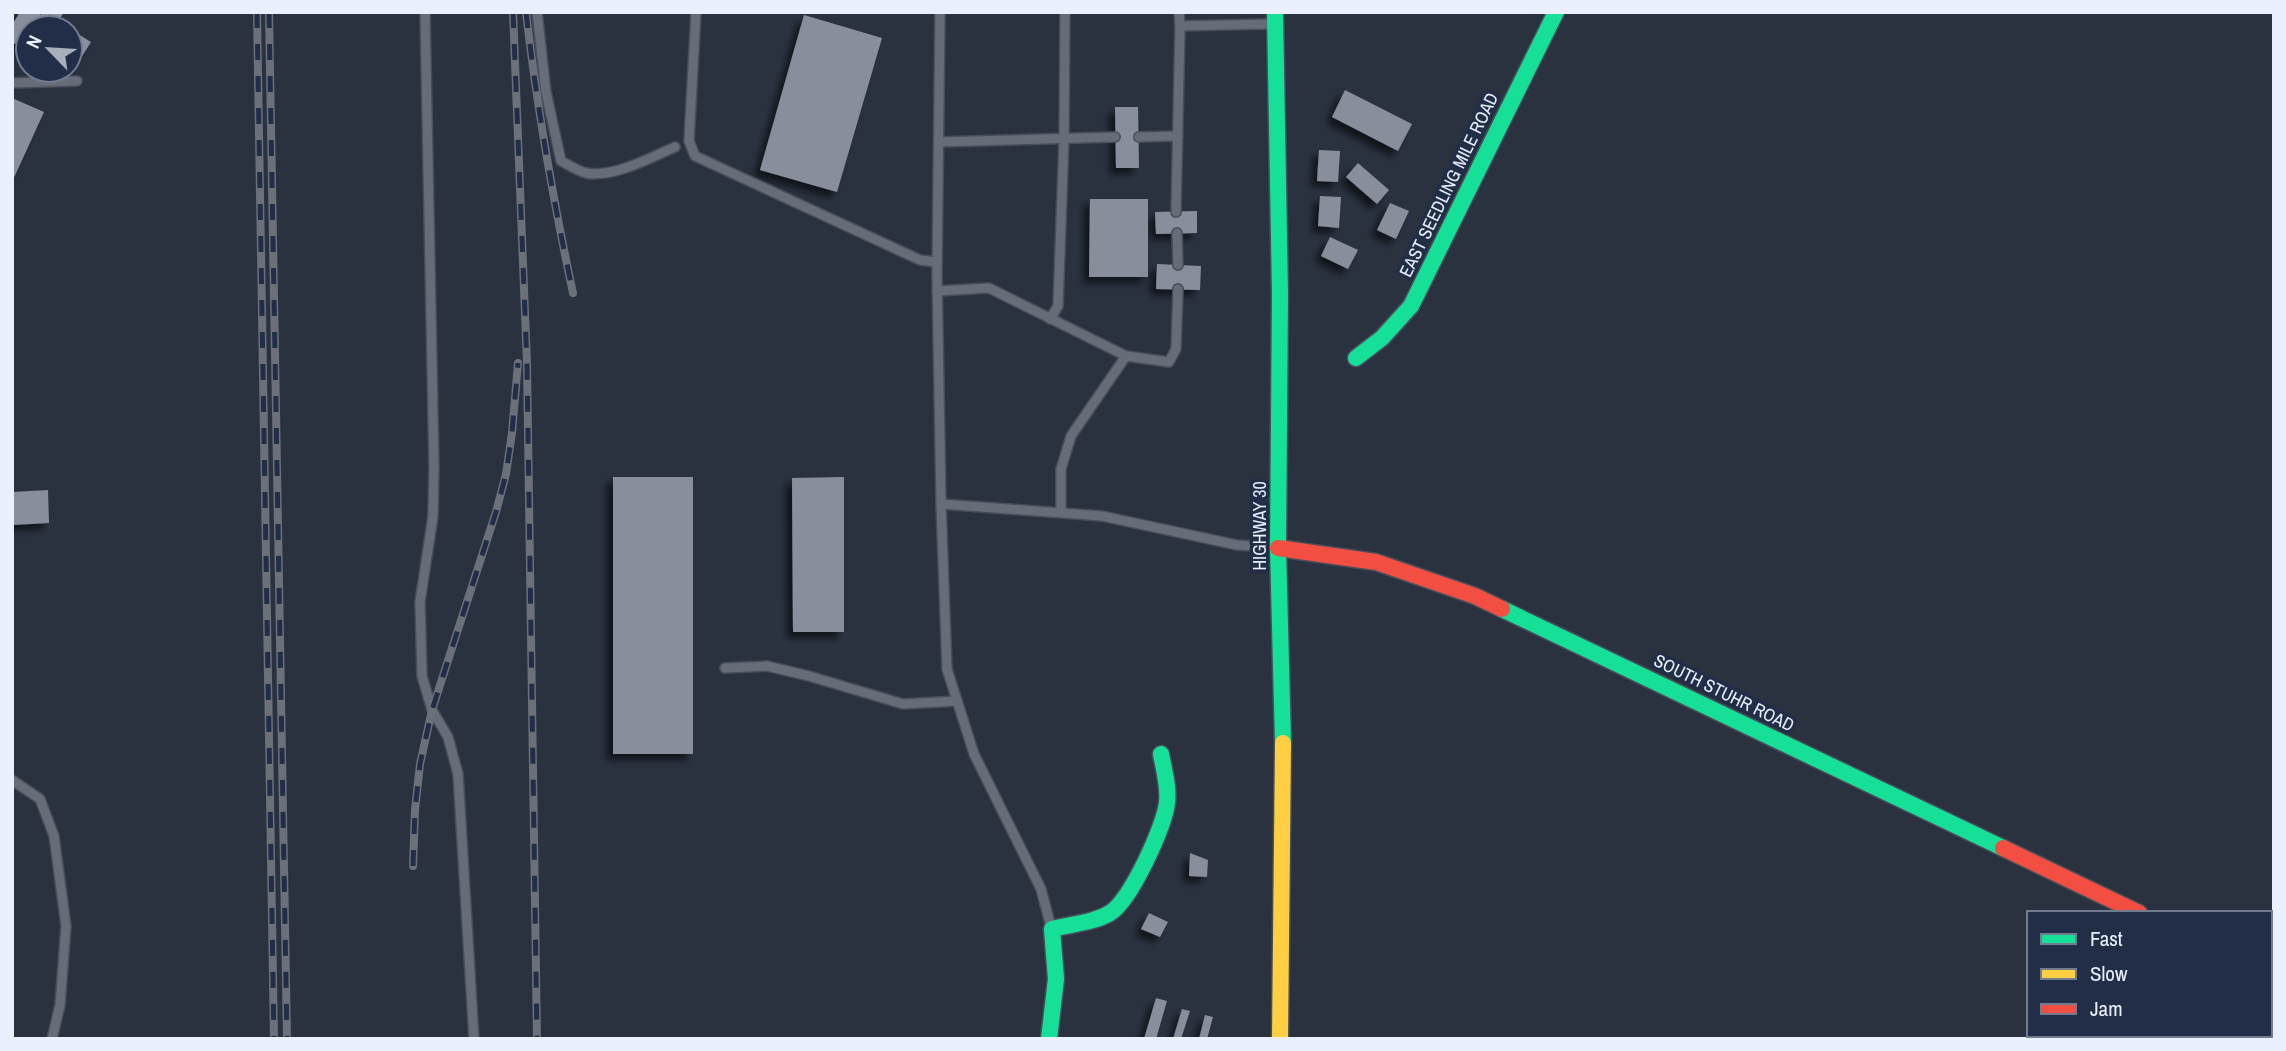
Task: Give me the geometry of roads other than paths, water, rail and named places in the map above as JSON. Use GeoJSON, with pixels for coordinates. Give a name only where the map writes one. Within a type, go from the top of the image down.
{"type":"FeatureCollection","features":[{"type":"Feature","properties":{"kind":"main road","name":"EAST SEEDLING MILE ROAD"},"geometry":{"type":"LineString","coordinates":[[1356,358],[1382,338],[1411,306],[1556,12]]}},
{"type":"Feature","properties":{"kind":"main road","name":"HIGHWAY 30"},"geometry":{"type":"LineString","coordinates":[[1275,18],[1280,294],[1278,548],[1283,696],[1280,1039]]}},
{"type":"Feature","properties":{"kind":"main road","name":"SOUTH STUHR ROAD"},"geometry":{"type":"LineString","coordinates":[[1278,548],[1376,562],[1475,596],[2135,911]]}},
{"type":"Feature","properties":{"kind":"main road"},"geometry":{"type":"LineString","coordinates":[[1049,1039],[1056,979],[1052,929],[1107,914],[1116,909],[1123,899],[1153,844],[1167,805],[1161,754]]}},
{"type":"Feature","properties":{"kind":"lane"},"geometry":{"type":"LineString","coordinates":[[425,12],[434,467],[433,516],[420,602],[422,677],[432,710],[448,737],[458,774],[474,1039]]}},
{"type":"Feature","properties":{"kind":"lane"},"geometry":{"type":"LineString","coordinates":[[537,12],[546,92],[561,161],[585,173],[605,173],[630,166],[675,147]]}},
{"type":"Feature","properties":{"kind":"lane"},"geometry":{"type":"LineString","coordinates":[[696,12],[689,141],[695,156],[920,260],[937,262]]}},
{"type":"Feature","properties":{"kind":"lane"},"geometry":{"type":"LineString","coordinates":[[940,12],[937,291],[947,669],[974,754],[1041,889],[1052,929]]}},
{"type":"Feature","properties":{"kind":"lane"},"geometry":{"type":"LineString","coordinates":[[1050,318],[1058,306],[1065,12]]}},
{"type":"Feature","properties":{"kind":"lane"},"geometry":{"type":"LineString","coordinates":[[1177,212],[1179,12]]}},
{"type":"Feature","properties":{"kind":"lane"},"geometry":{"type":"LineString","coordinates":[[1180,26],[1275,18]]}},
{"type":"Feature","properties":{"kind":"lane"},"geometry":{"type":"LineString","coordinates":[[1139,137],[1178,136]]}},
{"type":"Feature","properties":{"kind":"lane"},"geometry":{"type":"LineString","coordinates":[[939,142],[1115,138]]}},
{"type":"Feature","properties":{"kind":"lane"},"geometry":{"type":"LineString","coordinates":[[1177,233],[1178,265]]}},
{"type":"Feature","properties":{"kind":"lane"},"geometry":{"type":"LineString","coordinates":[[937,291],[989,288],[1126,356],[1169,362],[1176,349],[1178,289]]}},
{"type":"Feature","properties":{"kind":"lane"},"geometry":{"type":"LineString","coordinates":[[1061,512],[1061,469],[1071,436],[1126,356]]}},
{"type":"Feature","properties":{"kind":"lane"},"geometry":{"type":"LineString","coordinates":[[941,504],[1102,516],[1237,545],[1278,548]]}},
{"type":"Feature","properties":{"kind":"lane"},"geometry":{"type":"LineString","coordinates":[[725,668],[767,666],[903,704],[957,701]]}},
{"type":"Feature","properties":{"kind":"lane"},"geometry":{"type":"LineString","coordinates":[[12,780],[40,799],[54,836],[66,926],[60,1005],[52,1039]]}},
{"type":"Feature","properties":{"kind":"railway"},"geometry":{"type":"LineString","coordinates":[[257,12],[274,1039]]}},
{"type":"Feature","properties":{"kind":"railway"},"geometry":{"type":"LineString","coordinates":[[269,12],[287,1039]]}},
{"type":"Feature","properties":{"kind":"railway"},"geometry":{"type":"LineString","coordinates":[[513,12],[527,364],[537,1039]]}},
{"type":"Feature","properties":{"kind":"railway"},"geometry":{"type":"LineString","coordinates":[[526,12],[546,153],[573,293]]}},
{"type":"Feature","properties":{"kind":"railway"},"geometry":{"type":"LineString","coordinates":[[413,866],[420,764],[432,710],[506,474],[518,363]]}}]}
